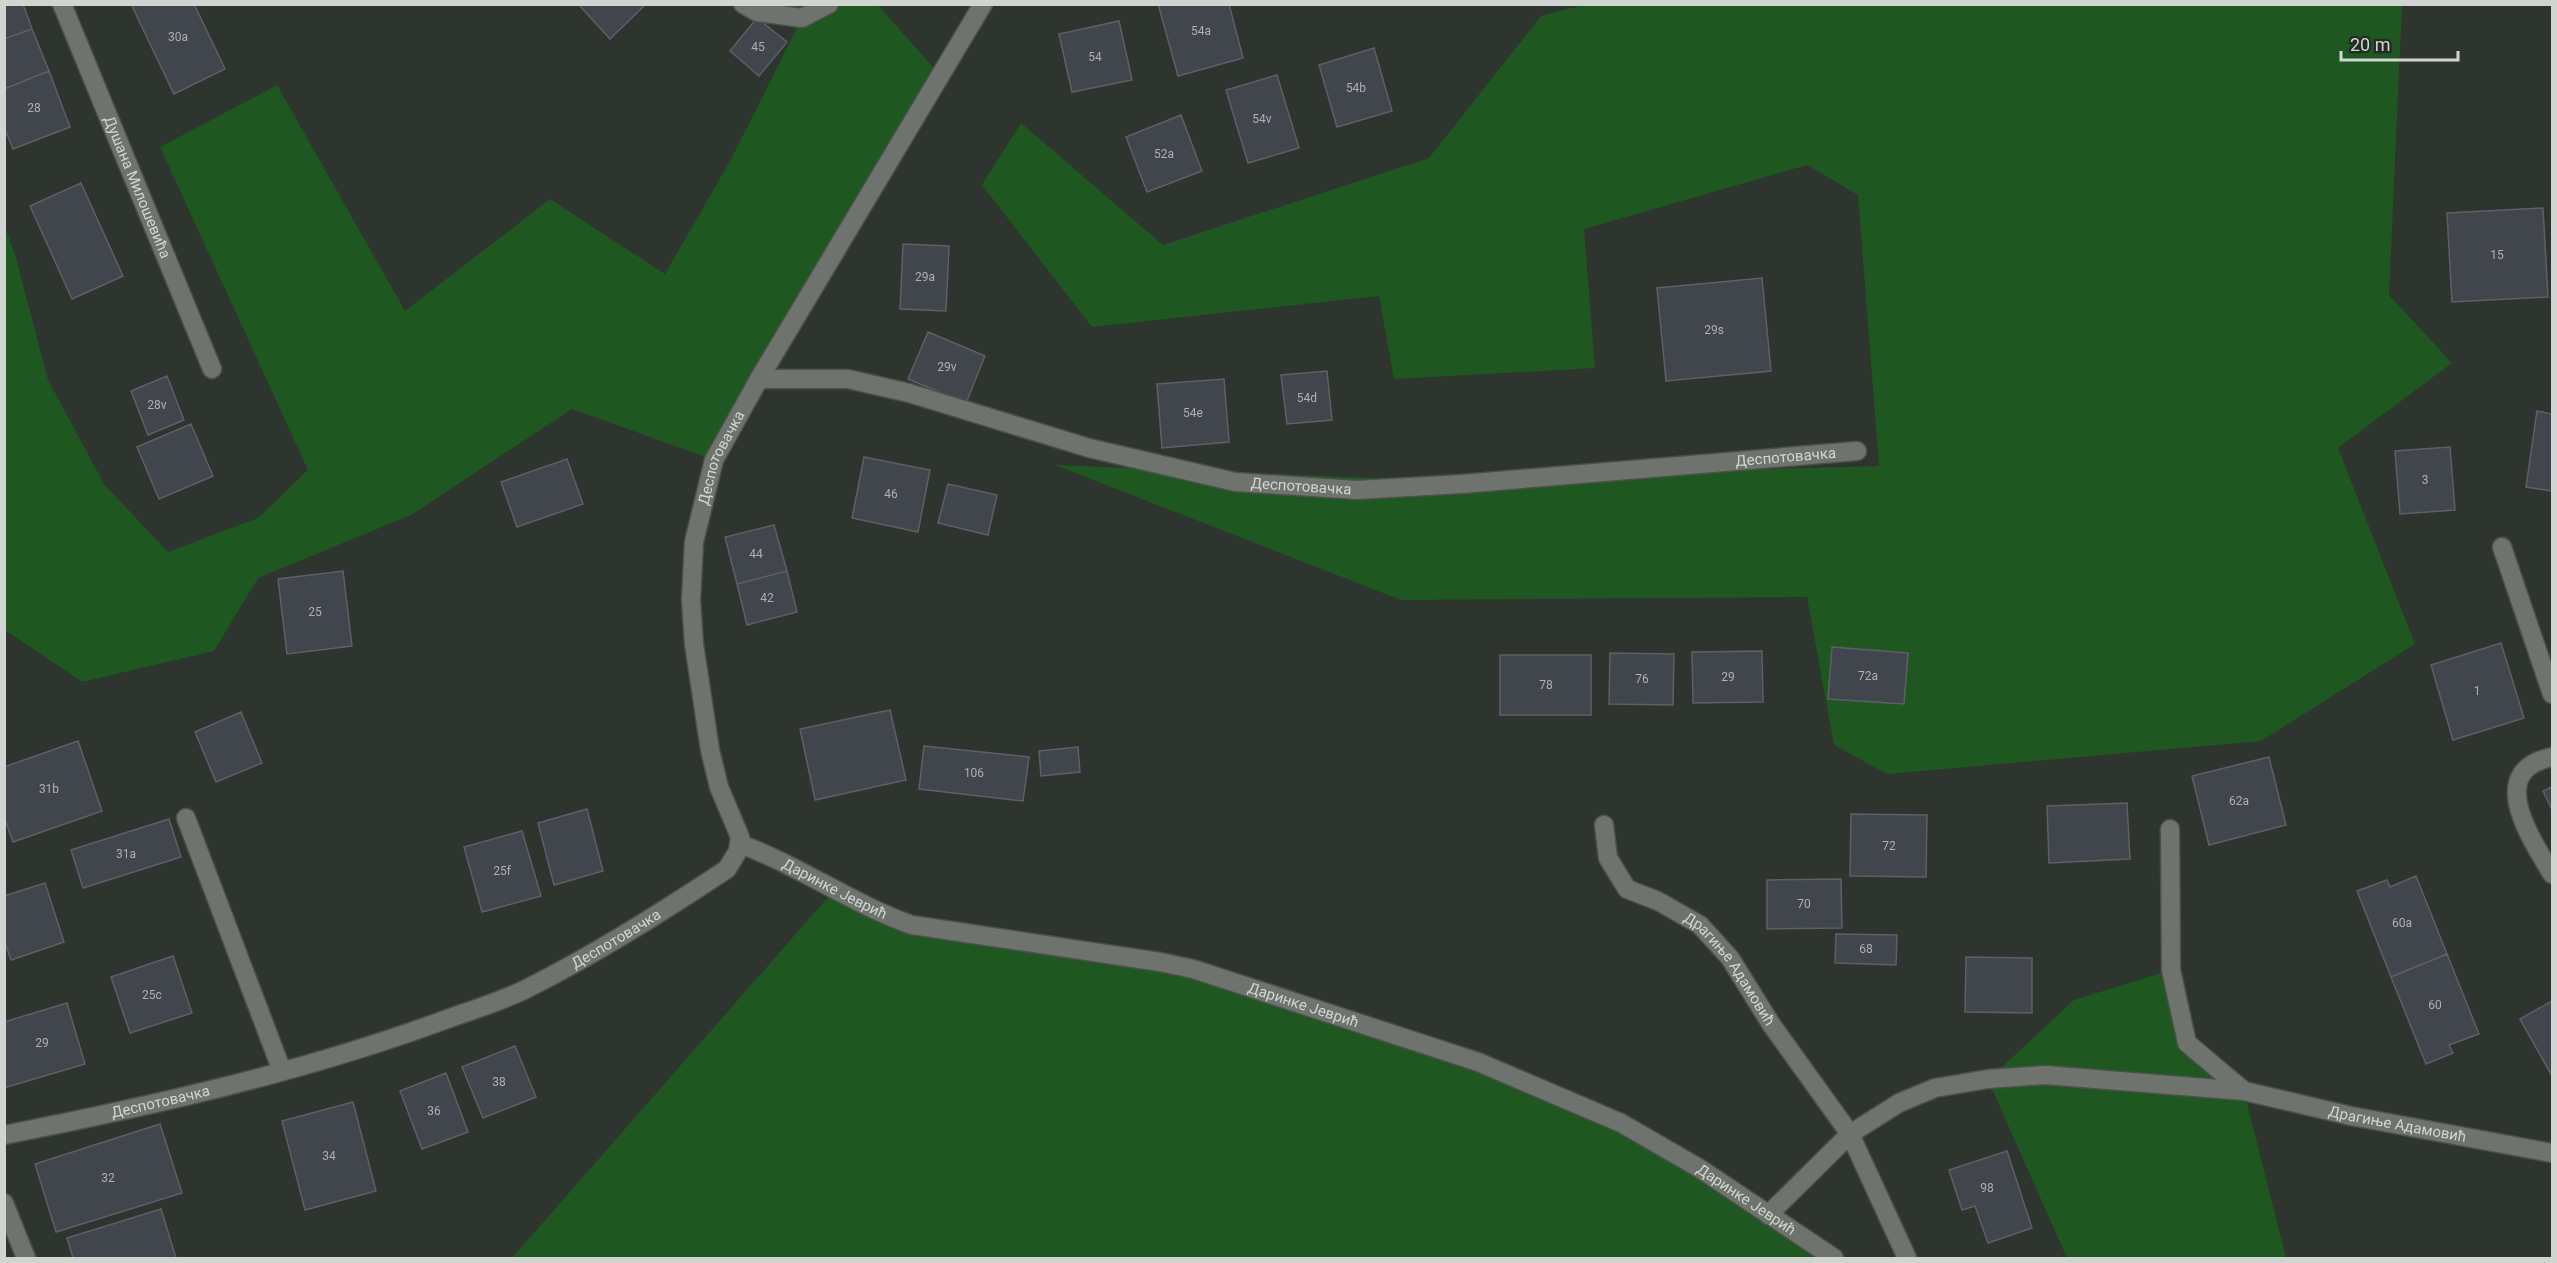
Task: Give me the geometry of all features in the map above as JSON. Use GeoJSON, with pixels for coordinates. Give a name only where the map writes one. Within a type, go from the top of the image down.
{"type":"FeatureCollection","features":[{"type":"Feature","properties":{"kind":"street","name":"Душана Милошевића"},"geometry":{"type":"LineString","coordinates":[[62,4],[212,369]]}},
{"type":"Feature","properties":{"kind":"street"},"geometry":{"type":"LineString","coordinates":[[743,4],[756,12],[802,18],[829,4]]}},
{"type":"Feature","properties":{"kind":"street","name":"Деспотовачка"},"geometry":{"type":"LineString","coordinates":[[4,1135],[110,1114],[282,1071],[378,1043],[527,989],[727,869],[740,844],[738,831],[719,787],[710,750],[694,644],[691,600],[694,542],[714,460],[759,379],[983,4]]}},
{"type":"Feature","properties":{"kind":"street","name":"Деспотовачка"},"geometry":{"type":"LineString","coordinates":[[759,379],[848,379],[909,393],[1089,448],[1235,482],[1357,490],[1462,484],[1857,451]]}},
{"type":"Feature","properties":{"kind":"street"},"geometry":{"type":"LineString","coordinates":[[2502,547],[2553,694]]}},
{"type":"Feature","properties":{"kind":"street"},"geometry":{"type":"LineString","coordinates":[[2553,757],[2539,760],[2525,770],[2518,784],[2517,801],[2522,822],[2553,874]]}},
{"type":"Feature","properties":{"kind":"street"},"geometry":{"type":"LineString","coordinates":[[186,818],[282,1071]]}},
{"type":"Feature","properties":{"kind":"street","name":"Драгиње Адамовић"},"geometry":{"type":"LineString","coordinates":[[1604,825],[1608,858],[1628,889],[1658,901],[1700,925],[1730,958],[1771,1024],[1850,1134]]}},
{"type":"Feature","properties":{"kind":"street","name":"Драгиње Адамовић"},"geometry":{"type":"LineString","coordinates":[[2170,829],[2171,970],[2187,1043],[2244,1091]]}},
{"type":"Feature","properties":{"kind":"street","name":"Даринке Јеврић"},"geometry":{"type":"LineString","coordinates":[[740,844],[806,873],[887,916],[912,925],[1160,962],[1193,969],[1478,1062],[1621,1123],[1699,1168],[1834,1258]]}},
{"type":"Feature","properties":{"kind":"street","name":"Драгиње Адамовић"},"geometry":{"type":"LineString","coordinates":[[1768,1215],[1850,1134],[1899,1103],[1935,1088],[2045,1075],[2244,1091],[2351,1116],[2553,1153]]}},
{"type":"Feature","properties":{"kind":"street"},"geometry":{"type":"LineString","coordinates":[[1850,1134],[1907,1258]]}},
{"type":"Feature","properties":{"kind":"street"},"geometry":{"type":"LineString","coordinates":[[4,1203],[26,1258]]}},
{"type":"Feature","properties":{"kind":"green space"},"geometry":{"type":"Polygon","coordinates":[[[743,5],[878,5],[940,75],[714,460],[572,409],[411,515],[258,578],[214,651],[82,682],[5,630],[4,224],[16,258],[48,380],[104,484],[168,552],[258,518],[308,470],[160,147],[277,85],[405,311],[550,199],[665,274],[730,161],[802,18],[743,5]]]}},
{"type":"Feature","properties":{"kind":"green space"},"geometry":{"type":"Polygon","coordinates":[[[1583,5],[2402,5],[2389,295],[2452,363],[2338,448],[2415,644],[2261,741],[1887,774],[1834,745],[1807,597],[1401,600],[1055,465],[1401,479],[1879,466],[1858,195],[1807,165],[1584,229],[1595,368],[1394,379],[1379,296],[1092,327],[982,185],[1021,123],[1163,245],[1429,158],[1541,16],[1583,5]]]}},
{"type":"Feature","properties":{"kind":"green space"},"geometry":{"type":"Polygon","coordinates":[[[835,889],[887,916],[1249,986],[1621,1123],[1834,1258],[512,1258],[835,889]]]}},
{"type":"Feature","properties":{"kind":"green space"},"geometry":{"type":"Polygon","coordinates":[[[2171,970],[2187,1043],[2244,1091],[2286,1258],[2067,1258],[1988,1080],[2074,1000],[2171,970]]]}},
{"type":"Feature","properties":{"kind":"building"},"geometry":{"type":"Polygon","coordinates":[[[4,4],[23,4],[32,29],[4,39],[4,4]]]}},
{"type":"Feature","properties":{"kind":"building"},"geometry":{"type":"Polygon","coordinates":[[[131,4],[194,4],[225,69],[174,94],[131,4]]]}},
{"type":"Feature","properties":{"kind":"building"},"geometry":{"type":"Polygon","coordinates":[[[578,4],[646,4],[610,39],[578,4]]]}},
{"type":"Feature","properties":{"kind":"building"},"geometry":{"type":"Polygon","coordinates":[[[1158,4],[1229,4],[1243,58],[1178,76],[1158,4]]]}},
{"type":"Feature","properties":{"kind":"building"},"geometry":{"type":"Polygon","coordinates":[[[757,18],[787,42],[759,76],[730,51],[757,18]]]}},
{"type":"Feature","properties":{"kind":"building"},"geometry":{"type":"Polygon","coordinates":[[[1119,21],[1132,80],[1072,92],[1059,34],[1119,21]]]}},
{"type":"Feature","properties":{"kind":"building"},"geometry":{"type":"Polygon","coordinates":[[[32,29],[49,71],[4,89],[4,39],[32,29]]]}},
{"type":"Feature","properties":{"kind":"building"},"geometry":{"type":"Polygon","coordinates":[[[1374,48],[1392,111],[1337,127],[1319,65],[1374,48]]]}},
{"type":"Feature","properties":{"kind":"building"},"geometry":{"type":"Polygon","coordinates":[[[49,71],[70,127],[13,149],[4,127],[4,89],[49,71]]]}},
{"type":"Feature","properties":{"kind":"building"},"geometry":{"type":"Polygon","coordinates":[[[1277,75],[1299,148],[1248,163],[1226,90],[1277,75]]]}},
{"type":"Feature","properties":{"kind":"building"},"geometry":{"type":"Polygon","coordinates":[[[1181,115],[1202,171],[1147,192],[1126,137],[1181,115]]]}},
{"type":"Feature","properties":{"kind":"building"},"geometry":{"type":"Polygon","coordinates":[[[81,183],[123,276],[72,299],[30,206],[81,183]]]}},
{"type":"Feature","properties":{"kind":"building"},"geometry":{"type":"Polygon","coordinates":[[[2543,208],[2548,297],[2452,302],[2447,213],[2543,208]]]}},
{"type":"Feature","properties":{"kind":"building"},"geometry":{"type":"Polygon","coordinates":[[[903,244],[949,246],[946,311],[900,309],[903,244]]]}},
{"type":"Feature","properties":{"kind":"building"},"geometry":{"type":"Polygon","coordinates":[[[1762,278],[1771,371],[1666,381],[1657,288],[1762,278]]]}},
{"type":"Feature","properties":{"kind":"building"},"geometry":{"type":"Polygon","coordinates":[[[928,332],[985,356],[966,403],[908,379],[928,332]]]}},
{"type":"Feature","properties":{"kind":"building"},"geometry":{"type":"Polygon","coordinates":[[[1327,371],[1332,420],[1287,424],[1281,375],[1327,371]]]}},
{"type":"Feature","properties":{"kind":"building"},"geometry":{"type":"Polygon","coordinates":[[[167,376],[184,420],[148,435],[131,391],[167,376]]]}},
{"type":"Feature","properties":{"kind":"building"},"geometry":{"type":"Polygon","coordinates":[[[1224,379],[1229,442],[1162,448],[1157,384],[1224,379]]]}},
{"type":"Feature","properties":{"kind":"building"},"geometry":{"type":"Polygon","coordinates":[[[2537,411],[2552,414],[2552,491],[2526,487],[2537,411]]]}},
{"type":"Feature","properties":{"kind":"building"},"geometry":{"type":"Polygon","coordinates":[[[191,424],[213,476],[159,499],[137,447],[191,424]]]}},
{"type":"Feature","properties":{"kind":"building"},"geometry":{"type":"Polygon","coordinates":[[[2450,447],[2455,510],[2400,514],[2395,451],[2450,447]]]}},
{"type":"Feature","properties":{"kind":"building"},"geometry":{"type":"Polygon","coordinates":[[[864,457],[930,470],[918,532],[852,518],[864,457]]]}},
{"type":"Feature","properties":{"kind":"building"},"geometry":{"type":"Polygon","coordinates":[[[567,459],[583,504],[517,527],[501,482],[567,459]]]}},
{"type":"Feature","properties":{"kind":"building"},"geometry":{"type":"Polygon","coordinates":[[[948,484],[997,495],[988,535],[938,523],[948,484]]]}},
{"type":"Feature","properties":{"kind":"building"},"geometry":{"type":"Polygon","coordinates":[[[774,525],[787,571],[737,584],[725,537],[774,525]]]}},
{"type":"Feature","properties":{"kind":"building"},"geometry":{"type":"Polygon","coordinates":[[[343,571],[352,646],[287,654],[278,579],[343,571]]]}},
{"type":"Feature","properties":{"kind":"building"},"geometry":{"type":"Polygon","coordinates":[[[787,571],[797,612],[747,625],[737,584],[787,571]]]}},
{"type":"Feature","properties":{"kind":"building"},"geometry":{"type":"Polygon","coordinates":[[[2501,643],[2524,718],[2453,740],[2431,665],[2501,643]]]}},
{"type":"Feature","properties":{"kind":"building"},"geometry":{"type":"Polygon","coordinates":[[[1832,647],[1908,653],[1904,704],[1828,699],[1832,647]]]}},
{"type":"Feature","properties":{"kind":"building"},"geometry":{"type":"Polygon","coordinates":[[[1762,651],[1763,702],[1693,703],[1692,652],[1762,651]]]}},
{"type":"Feature","properties":{"kind":"building"},"geometry":{"type":"Polygon","coordinates":[[[1610,653],[1674,654],[1673,705],[1609,704],[1610,653]]]}},
{"type":"Feature","properties":{"kind":"building"},"geometry":{"type":"Polygon","coordinates":[[[1500,655],[1591,655],[1591,715],[1500,715],[1500,655]]]}},
{"type":"Feature","properties":{"kind":"building"},"geometry":{"type":"Polygon","coordinates":[[[890,710],[906,780],[815,800],[800,729],[890,710]]]}},
{"type":"Feature","properties":{"kind":"building"},"geometry":{"type":"Polygon","coordinates":[[[241,712],[262,763],[216,782],[195,732],[241,712]]]}},
{"type":"Feature","properties":{"kind":"building"},"geometry":{"type":"Polygon","coordinates":[[[78,741],[102,811],[13,842],[4,817],[4,767],[78,741]]]}},
{"type":"Feature","properties":{"kind":"building"},"geometry":{"type":"Polygon","coordinates":[[[924,746],[1029,757],[1023,801],[919,789],[924,746]]]}},
{"type":"Feature","properties":{"kind":"building"},"geometry":{"type":"Polygon","coordinates":[[[1078,747],[1080,772],[1041,776],[1039,751],[1078,747]]]}},
{"type":"Feature","properties":{"kind":"building"},"geometry":{"type":"Polygon","coordinates":[[[2269,757],[2286,825],[2209,845],[2192,776],[2269,757]]]}},
{"type":"Feature","properties":{"kind":"building"},"geometry":{"type":"Polygon","coordinates":[[[2552,787],[2552,810],[2543,791],[2552,787]]]}},
{"type":"Feature","properties":{"kind":"building"},"geometry":{"type":"Polygon","coordinates":[[[2127,803],[2130,859],[2049,863],[2047,806],[2127,803]]]}},
{"type":"Feature","properties":{"kind":"building"},"geometry":{"type":"Polygon","coordinates":[[[587,809],[603,871],[554,885],[538,823],[587,809]]]}},
{"type":"Feature","properties":{"kind":"building"},"geometry":{"type":"Polygon","coordinates":[[[1851,814],[1927,815],[1926,877],[1850,876],[1851,814]]]}},
{"type":"Feature","properties":{"kind":"building"},"geometry":{"type":"Polygon","coordinates":[[[169,819],[181,857],[83,888],[71,850],[169,819]]]}},
{"type":"Feature","properties":{"kind":"building"},"geometry":{"type":"Polygon","coordinates":[[[522,831],[541,896],[482,912],[464,847],[522,831]]]}},
{"type":"Feature","properties":{"kind":"building"},"geometry":{"type":"Polygon","coordinates":[[[2416,876],[2447,954],[2391,977],[2357,891],[2387,880],[2390,887],[2416,876]]]}},
{"type":"Feature","properties":{"kind":"building"},"geometry":{"type":"Polygon","coordinates":[[[1841,879],[1842,928],[1767,929],[1767,880],[1841,879]]]}},
{"type":"Feature","properties":{"kind":"building"},"geometry":{"type":"Polygon","coordinates":[[[45,883],[64,942],[11,960],[4,940],[4,896],[45,883]]]}},
{"type":"Feature","properties":{"kind":"building"},"geometry":{"type":"Polygon","coordinates":[[[1836,934],[1897,935],[1896,965],[1835,963],[1836,934]]]}},
{"type":"Feature","properties":{"kind":"building"},"geometry":{"type":"Polygon","coordinates":[[[2447,954],[2479,1034],[2449,1045],[2453,1053],[2426,1064],[2391,977],[2447,954]]]}},
{"type":"Feature","properties":{"kind":"building"},"geometry":{"type":"Polygon","coordinates":[[[173,956],[192,1013],[130,1033],[111,977],[173,956]]]}},
{"type":"Feature","properties":{"kind":"building"},"geometry":{"type":"Polygon","coordinates":[[[1966,957],[2032,958],[2032,1013],[1965,1012],[1966,957]]]}},
{"type":"Feature","properties":{"kind":"building"},"geometry":{"type":"Polygon","coordinates":[[[2552,1001],[2552,1076],[2520,1019],[2552,1001]]]}},
{"type":"Feature","properties":{"kind":"building"},"geometry":{"type":"Polygon","coordinates":[[[67,1003],[85,1064],[4,1088],[4,1022],[67,1003]]]}},
{"type":"Feature","properties":{"kind":"building"},"geometry":{"type":"Polygon","coordinates":[[[515,1046],[536,1097],[483,1118],[462,1067],[515,1046]]]}},
{"type":"Feature","properties":{"kind":"building"},"geometry":{"type":"Polygon","coordinates":[[[446,1073],[468,1132],[422,1149],[400,1091],[446,1073]]]}},
{"type":"Feature","properties":{"kind":"building"},"geometry":{"type":"Polygon","coordinates":[[[353,1102],[376,1191],[305,1210],[282,1121],[353,1102]]]}},
{"type":"Feature","properties":{"kind":"building"},"geometry":{"type":"Polygon","coordinates":[[[160,1124],[182,1193],[56,1232],[35,1164],[160,1124]]]}},
{"type":"Feature","properties":{"kind":"building"},"geometry":{"type":"Polygon","coordinates":[[[2007,1151],[2032,1228],[1988,1243],[1975,1206],[1962,1210],[1949,1170],[2007,1151]]]}},
{"type":"Feature","properties":{"kind":"building"},"geometry":{"type":"Polygon","coordinates":[[[161,1209],[176,1258],[73,1258],[67,1238],[161,1209]]]}}]}
